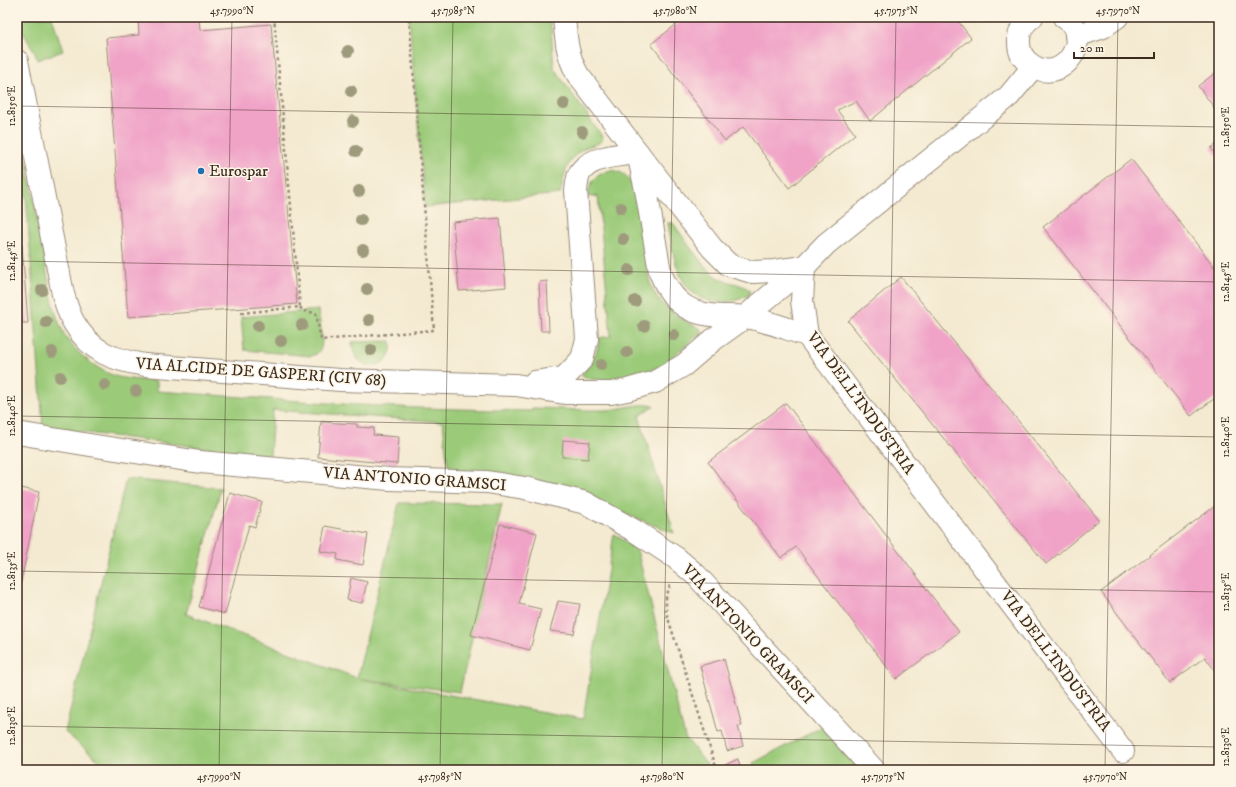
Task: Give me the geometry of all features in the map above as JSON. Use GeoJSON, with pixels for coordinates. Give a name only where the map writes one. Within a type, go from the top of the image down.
{"type":"FeatureCollection","features":[{"type":"Feature","properties":{"kind":"street"},"geometry":{"type":"LineString","coordinates":[[564,17],[567,48],[571,63],[578,76],[712,248],[729,265],[752,272],[804,267],[826,244],[1009,96],[1033,67]]}},
{"type":"Feature","properties":{"kind":"street"},"geometry":{"type":"LineString","coordinates":[[1030,17],[1023,26],[1019,35],[1021,53],[1026,61],[1033,67],[1042,70],[1051,70],[1060,68],[1068,63],[1077,46],[1073,26],[1064,17]]}},
{"type":"Feature","properties":{"kind":"street"},"geometry":{"type":"LineString","coordinates":[[1076,36],[1103,27],[1117,17]]}},
{"type":"Feature","properties":{"kind":"street","name":"VIA ALCIDE DE GASPERI (CIV 68)"},"geometry":{"type":"LineString","coordinates":[[17,61],[63,294],[73,322],[86,340],[105,355],[123,362],[145,366],[340,380],[516,385],[565,393],[611,393],[655,382],[684,365],[713,340],[745,317],[804,267]]}},
{"type":"Feature","properties":{"kind":"street"},"geometry":{"type":"LineString","coordinates":[[638,153],[647,195],[660,272],[664,283],[679,303],[688,309],[711,315],[745,317],[807,335]]}},
{"type":"Feature","properties":{"kind":"street","name":"VIA ALCIDE DE GASPERI (CIV 68)"},"geometry":{"type":"LineString","coordinates":[[516,385],[564,378],[582,358],[587,339],[576,191],[577,180],[582,170],[598,158],[638,153]]}},
{"type":"Feature","properties":{"kind":"street","name":"VIA DELL'INDUSTRIA"},"geometry":{"type":"LineString","coordinates":[[804,267],[802,301],[807,335],[1123,750]]}},
{"type":"Feature","properties":{"kind":"street","name":"VIA ANTONIO GRAMSCI"},"geometry":{"type":"LineString","coordinates":[[17,432],[200,462],[389,480],[487,482],[525,488],[586,503],[635,531],[676,558],[696,575],[874,770]]}},
{"type":"Feature","properties":{"kind":"path"},"geometry":{"type":"LineString","coordinates":[[274,17],[300,307],[303,311],[316,313],[321,340],[434,330],[409,17]]}},
{"type":"Feature","properties":{"kind":"path"},"geometry":{"type":"LineString","coordinates":[[241,313],[300,307]]}},
{"type":"Feature","properties":{"kind":"path"},"geometry":{"type":"LineString","coordinates":[[676,558],[666,598],[666,612],[717,770]]}},
{"type":"Feature","properties":{"kind":"green space"},"geometry":{"type":"Polygon","coordinates":[[[30,17],[52,17],[63,51],[37,60],[36,55],[19,25],[30,17]]]}},
{"type":"Feature","properties":{"kind":"green space"},"geometry":{"type":"Polygon","coordinates":[[[409,17],[550,17],[554,68],[603,140],[597,144],[585,148],[573,157],[567,168],[560,194],[425,207],[409,17]]]}},
{"type":"Feature","properties":{"kind":"green space"},"geometry":{"type":"Polygon","coordinates":[[[17,111],[48,281],[56,315],[68,341],[80,354],[95,366],[118,377],[157,381],[157,391],[419,408],[532,411],[532,408],[598,410],[643,405],[654,406],[639,416],[674,533],[539,480],[448,469],[443,422],[273,410],[270,456],[43,426],[26,194],[17,194],[17,111]]]}},
{"type":"Feature","properties":{"kind":"green space"},"geometry":{"type":"Polygon","coordinates":[[[611,170],[625,175],[635,187],[640,203],[643,222],[649,278],[654,292],[669,310],[701,329],[699,334],[662,365],[638,376],[610,380],[591,379],[583,377],[582,374],[596,353],[599,338],[611,336],[598,196],[588,197],[590,187],[594,179],[611,170]]]}},
{"type":"Feature","properties":{"kind":"green space"},"geometry":{"type":"Polygon","coordinates":[[[668,223],[673,223],[693,251],[710,271],[720,279],[747,288],[750,291],[748,296],[730,302],[711,301],[698,296],[688,288],[681,278],[676,265],[668,223]]]}},
{"type":"Feature","properties":{"kind":"green space"},"geometry":{"type":"Polygon","coordinates":[[[318,310],[322,344],[320,350],[315,354],[311,356],[244,350],[241,317],[318,310]]]}},
{"type":"Feature","properties":{"kind":"green space"},"geometry":{"type":"Polygon","coordinates":[[[391,341],[390,355],[383,362],[374,366],[365,365],[355,356],[353,351],[352,342],[391,341]]]}},
{"type":"Feature","properties":{"kind":"green space"},"geometry":{"type":"Polygon","coordinates":[[[126,479],[221,488],[186,614],[357,678],[399,503],[502,504],[460,692],[361,679],[583,719],[614,534],[637,550],[685,737],[711,770],[110,770],[65,732],[126,479]]]}},
{"type":"Feature","properties":{"kind":"green space"},"geometry":{"type":"Polygon","coordinates":[[[822,727],[860,770],[755,770],[753,763],[822,727]]]}},
{"type":"Feature","properties":{"kind":"building","name":"Eurospar"},"geometry":{"type":"Polygon","coordinates":[[[138,17],[199,17],[200,30],[271,24],[297,304],[128,317],[106,38],[139,35],[138,17]]]}},
{"type":"Feature","properties":{"kind":"building"},"geometry":{"type":"Polygon","coordinates":[[[686,17],[955,17],[971,38],[870,121],[856,101],[837,110],[855,134],[789,188],[743,127],[725,141],[651,44],[686,17]]]}},
{"type":"Feature","properties":{"kind":"building"},"geometry":{"type":"Polygon","coordinates":[[[1219,70],[1219,114],[1198,86],[1219,70]]]}},
{"type":"Feature","properties":{"kind":"building"},"geometry":{"type":"Polygon","coordinates":[[[1219,143],[1219,158],[1211,148],[1219,143]]]}},
{"type":"Feature","properties":{"kind":"building"},"geometry":{"type":"Polygon","coordinates":[[[1131,159],[1219,273],[1219,395],[1191,416],[1043,227],[1131,159]]]}},
{"type":"Feature","properties":{"kind":"building"},"geometry":{"type":"Polygon","coordinates":[[[500,218],[506,287],[459,291],[453,222],[500,218]]]}},
{"type":"Feature","properties":{"kind":"building"},"geometry":{"type":"Polygon","coordinates":[[[17,245],[22,245],[28,323],[17,323],[17,245]]]}},
{"type":"Feature","properties":{"kind":"building"},"geometry":{"type":"Polygon","coordinates":[[[901,277],[1099,520],[1046,564],[848,321],[901,277]]]}},
{"type":"Feature","properties":{"kind":"building"},"geometry":{"type":"Polygon","coordinates":[[[547,281],[549,331],[541,331],[539,282],[547,281]]]}},
{"type":"Feature","properties":{"kind":"building"},"geometry":{"type":"Polygon","coordinates":[[[786,403],[959,632],[896,679],[796,547],[781,558],[708,462],[786,403]]]}},
{"type":"Feature","properties":{"kind":"building"},"geometry":{"type":"Polygon","coordinates":[[[321,422],[357,424],[357,427],[374,428],[373,435],[399,437],[397,464],[318,457],[321,422]]]}},
{"type":"Feature","properties":{"kind":"building"},"geometry":{"type":"Polygon","coordinates":[[[563,440],[590,442],[588,459],[562,457],[563,440]]]}},
{"type":"Feature","properties":{"kind":"building"},"geometry":{"type":"Polygon","coordinates":[[[17,487],[39,492],[21,582],[17,594],[17,487]]]}},
{"type":"Feature","properties":{"kind":"building"},"geometry":{"type":"Polygon","coordinates":[[[230,493],[262,502],[255,527],[249,525],[225,614],[199,607],[230,493]]]}},
{"type":"Feature","properties":{"kind":"building"},"geometry":{"type":"Polygon","coordinates":[[[1219,503],[1219,676],[1205,657],[1170,683],[1101,592],[1219,503]]]}},
{"type":"Feature","properties":{"kind":"building"},"geometry":{"type":"Polygon","coordinates":[[[500,524],[537,533],[519,604],[541,609],[530,650],[471,635],[500,524]]]}},
{"type":"Feature","properties":{"kind":"building"},"geometry":{"type":"Polygon","coordinates":[[[325,526],[368,534],[363,565],[337,560],[338,554],[320,551],[325,526]]]}},
{"type":"Feature","properties":{"kind":"building"},"geometry":{"type":"Polygon","coordinates":[[[351,578],[367,582],[362,603],[347,600],[351,578]]]}},
{"type":"Feature","properties":{"kind":"building"},"geometry":{"type":"Polygon","coordinates":[[[558,601],[580,604],[574,634],[550,631],[558,601]]]}},
{"type":"Feature","properties":{"kind":"building"},"geometry":{"type":"Polygon","coordinates":[[[724,659],[742,726],[738,726],[743,746],[727,751],[722,731],[718,732],[700,666],[724,659]]]}},
{"type":"Feature","properties":{"kind":"building"},"geometry":{"type":"Polygon","coordinates":[[[738,759],[741,770],[726,770],[725,765],[738,759]]]}},
{"type":"Feature","properties":{"kind":"place","name":"Eurospar"},"geometry":{"type":"Point","coordinates":[201,171]}}]}
